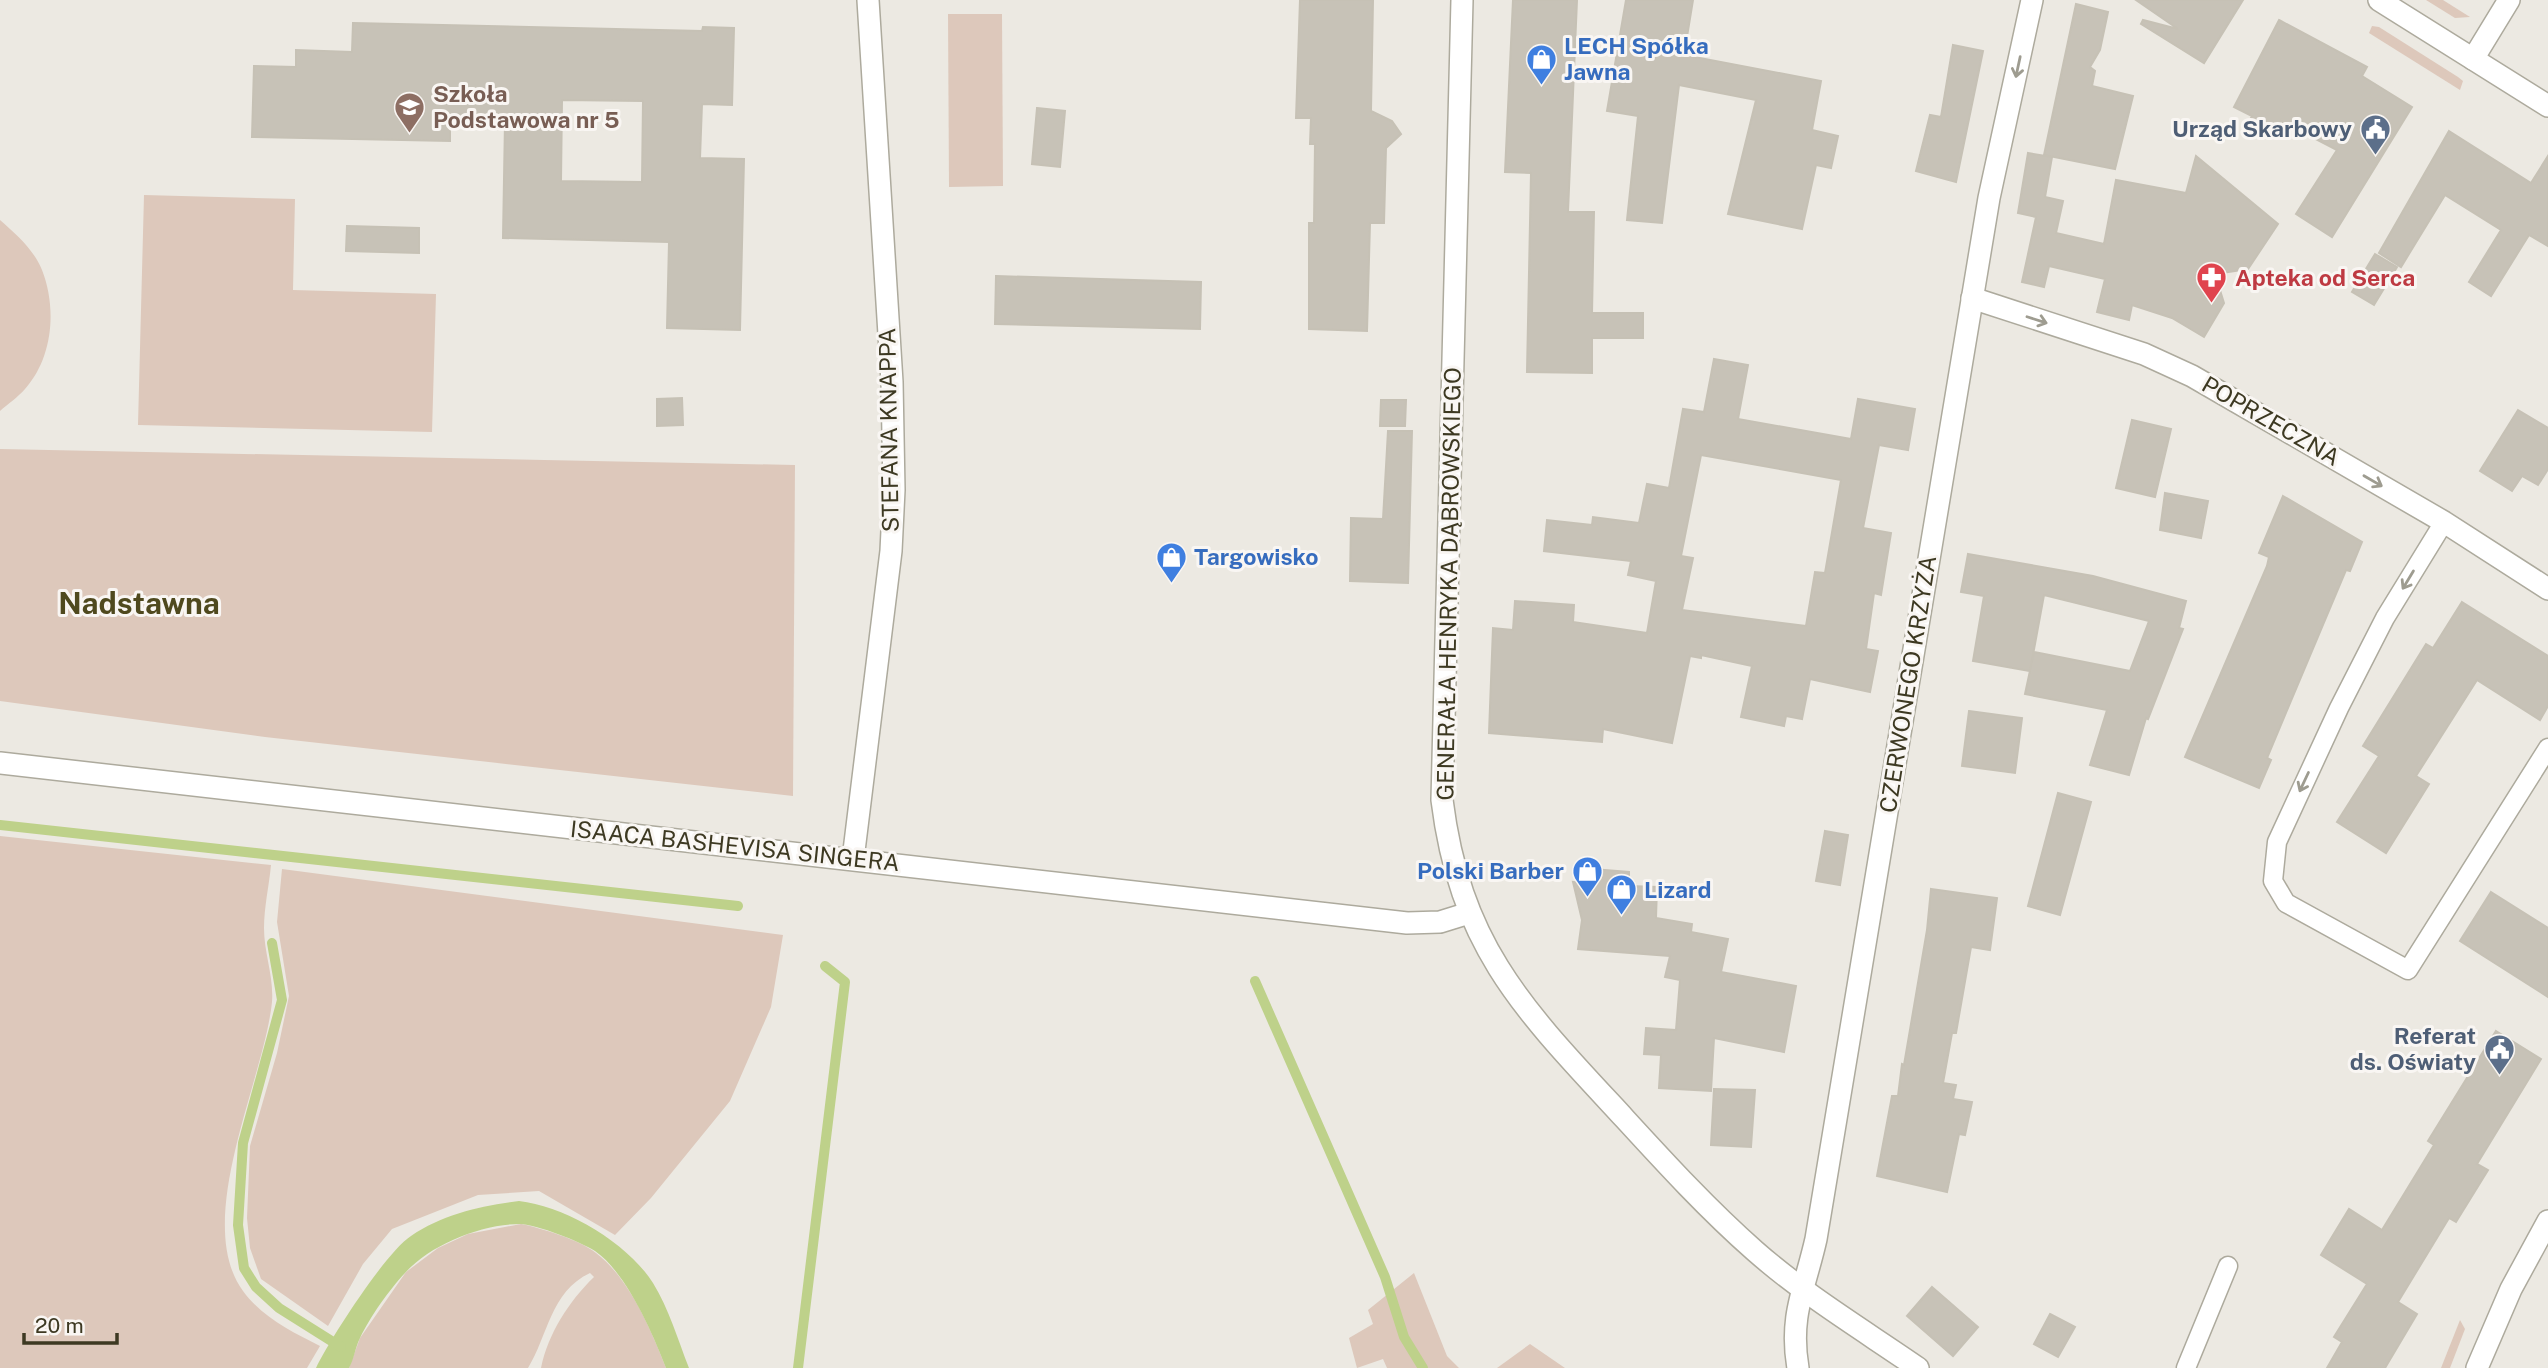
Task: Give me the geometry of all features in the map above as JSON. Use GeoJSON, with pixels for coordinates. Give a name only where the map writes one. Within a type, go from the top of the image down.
{"type":"FeatureCollection","features":[{"type":"Feature","properties":{"kind":"street","name":"STEFANA KNAPPA"},"geometry":{"type":"LineString","coordinates":[[853,859],[891,551],[894,490],[892,382],[868,0]]}},
{"type":"Feature","properties":{"kind":"street","name":"GENERAŁA HENRYKA DĄBROWSKIEGO"},"geometry":{"type":"LineString","coordinates":[[1462,0],[1442,800],[1450,853],[1469,913],[1499,969],[1538,1026],[1696,1196],[1756,1252],[1801,1288],[1918,1368]]}},
{"type":"Feature","properties":{"kind":"street","name":"CZERWONEGO KRZYŻA"},"geometry":{"type":"LineString","coordinates":[[1798,1368],[1794,1331],[1801,1288],[1816,1240],[1989,198],[2032,0]]}},
{"type":"Feature","properties":{"kind":"street"},"geometry":{"type":"LineString","coordinates":[[2378,0],[2548,106]]}},
{"type":"Feature","properties":{"kind":"street"},"geometry":{"type":"LineString","coordinates":[[2473,60],[2509,0]]}},
{"type":"Feature","properties":{"kind":"street","name":"POPRZECZNA"},"geometry":{"type":"LineString","coordinates":[[1972,298],[2166,363],[2444,522],[2548,589]]}},
{"type":"Feature","properties":{"kind":"street","name":"ISAACA BASHEVISA SINGERA"},"geometry":{"type":"LineString","coordinates":[[0,763],[1407,923],[1440,922],[1469,913]]}},
{"type":"Feature","properties":{"kind":"street"},"geometry":{"type":"LineString","coordinates":[[2477,1368],[2511,1289],[2548,1221]]}},
{"type":"Feature","properties":{"kind":"lane"},"geometry":{"type":"LineString","coordinates":[[2444,522],[2385,618],[2339,708],[2277,842],[2273,881],[2286,903],[2408,970],[2548,748]]}},
{"type":"Feature","properties":{"kind":"lane"},"geometry":{"type":"LineString","coordinates":[[2186,1368],[2228,1266]]}},
{"type":"Feature","properties":{"kind":"shaded area"},"geometry":{"type":"Polygon","coordinates":[[[2426,0],[2443,0],[2470,17],[2455,18],[2426,0]]]}},
{"type":"Feature","properties":{"kind":"shaded area"},"geometry":{"type":"Polygon","coordinates":[[[948,14],[1002,14],[1003,186],[949,187],[948,14]]]}},
{"type":"Feature","properties":{"kind":"shaded area"},"geometry":{"type":"Polygon","coordinates":[[[2372,26],[2379,27],[2458,77],[2463,81],[2460,90],[2369,33],[2372,26]]]}},
{"type":"Feature","properties":{"kind":"shaded area"},"geometry":{"type":"Polygon","coordinates":[[[144,195],[295,199],[293,290],[436,294],[432,432],[138,425],[144,195]]]}},
{"type":"Feature","properties":{"kind":"shaded area"},"geometry":{"type":"Polygon","coordinates":[[[0,220],[24,243],[39,263],[47,285],[51,316],[42,363],[22,392],[0,411],[0,220]]]}},
{"type":"Feature","properties":{"kind":"shaded area"},"geometry":{"type":"Polygon","coordinates":[[[0,449],[795,465],[793,796],[265,737],[0,701],[0,449]]]}},
{"type":"Feature","properties":{"kind":"shaded area"},"geometry":{"type":"Polygon","coordinates":[[[0,836],[271,865],[264,928],[272,1002],[235,1149],[225,1227],[229,1262],[243,1291],[268,1316],[320,1346],[307,1368],[0,1368],[0,836]]]}},
{"type":"Feature","properties":{"kind":"shaded area"},"geometry":{"type":"Polygon","coordinates":[[[282,869],[783,935],[771,1007],[730,1101],[651,1198],[615,1235],[539,1191],[478,1195],[392,1229],[363,1264],[328,1326],[261,1279],[250,1248],[247,1218],[250,1146],[277,1053],[289,996],[277,922],[282,869]]]}},
{"type":"Feature","properties":{"kind":"shaded area"},"geometry":{"type":"Polygon","coordinates":[[[519,1201],[556,1210],[575,1219],[594,1229],[628,1254],[642,1268],[659,1293],[689,1368],[666,1368],[628,1288],[595,1251],[569,1238],[520,1224],[474,1232],[429,1253],[405,1273],[380,1304],[360,1338],[349,1368],[316,1368],[333,1337],[374,1277],[400,1245],[423,1228],[463,1212],[519,1201]]]}},
{"type":"Feature","properties":{"kind":"shaded area"},"geometry":{"type":"Polygon","coordinates":[[[521,1224],[571,1239],[596,1253],[608,1264],[638,1306],[666,1368],[541,1368],[544,1355],[561,1319],[594,1277],[590,1273],[566,1291],[558,1303],[528,1368],[349,1368],[360,1338],[406,1272],[438,1248],[468,1234],[521,1224]]]}},
{"type":"Feature","properties":{"kind":"shaded area"},"geometry":{"type":"Polygon","coordinates":[[[1414,1273],[1447,1356],[1459,1368],[1387,1368],[1383,1359],[1357,1368],[1349,1338],[1373,1324],[1368,1310],[1414,1273]]]}},
{"type":"Feature","properties":{"kind":"shaded area"},"geometry":{"type":"Polygon","coordinates":[[[2460,1320],[2465,1329],[2450,1368],[2441,1368],[2460,1320]]]}},
{"type":"Feature","properties":{"kind":"shaded area"},"geometry":{"type":"Polygon","coordinates":[[[1530,1344],[1565,1368],[1497,1368],[1530,1344]]]}},
{"type":"Feature","properties":{"kind":"building"},"geometry":{"type":"Polygon","coordinates":[[[1300,0],[1373,0],[1371,111],[1392,121],[1401,134],[1386,148],[1384,223],[1370,223],[1367,331],[1309,329],[1309,223],[1314,223],[1315,144],[1310,144],[1311,118],[1296,118],[1300,0]]]}},
{"type":"Feature","properties":{"kind":"building"},"geometry":{"type":"Polygon","coordinates":[[[1513,0],[1577,0],[1568,212],[1594,212],[1592,313],[1643,313],[1643,338],[1592,338],[1592,373],[1527,372],[1531,173],[1505,172],[1513,0]]]}},
{"type":"Feature","properties":{"kind":"building"},"geometry":{"type":"Polygon","coordinates":[[[1626,0],[1693,0],[1684,55],[1821,81],[1812,130],[1838,136],[1831,168],[1816,165],[1802,229],[1728,214],[1756,100],[1679,85],[1662,223],[1627,220],[1638,116],[1607,111],[1626,0]]]}},
{"type":"Feature","properties":{"kind":"building"},"geometry":{"type":"Polygon","coordinates":[[[2136,0],[2243,0],[2204,63],[2141,24],[2143,20],[2178,29],[2136,0]]]}},
{"type":"Feature","properties":{"kind":"building"},"geometry":{"type":"Polygon","coordinates":[[[2076,4],[2108,12],[2100,50],[2090,67],[2095,71],[2092,86],[2133,96],[2115,169],[2044,155],[2076,4]]]}},
{"type":"Feature","properties":{"kind":"building"},"geometry":{"type":"Polygon","coordinates":[[[2279,20],[2367,67],[2362,76],[2412,107],[2332,237],[2296,214],[2337,150],[2281,121],[2274,135],[2249,122],[2252,116],[2234,107],[2279,20]]]}},
{"type":"Feature","properties":{"kind":"building"},"geometry":{"type":"Polygon","coordinates":[[[353,23],[702,31],[703,27],[734,28],[732,105],[702,104],[700,158],[744,159],[740,330],[667,328],[669,242],[503,238],[505,121],[450,120],[450,141],[252,137],[254,66],[296,67],[296,50],[352,52],[353,23]],[[562,100],[561,181],[642,182],[643,101],[562,100]]]}},
{"type":"Feature","properties":{"kind":"building"},"geometry":{"type":"Polygon","coordinates":[[[1953,45],[1983,51],[1956,182],[1916,171],[1930,115],[1941,117],[1953,45]]]}},
{"type":"Feature","properties":{"kind":"building"},"geometry":{"type":"Polygon","coordinates":[[[1037,108],[1065,111],[1060,167],[1032,164],[1037,108]]]}},
{"type":"Feature","properties":{"kind":"building"},"geometry":{"type":"Polygon","coordinates":[[[2449,131],[2531,183],[2548,156],[2548,246],[2529,235],[2491,296],[2469,282],[2501,230],[2445,195],[2401,267],[2379,253],[2449,131]]]}},
{"type":"Feature","properties":{"kind":"building"},"geometry":{"type":"Polygon","coordinates":[[[2028,153],[2052,157],[2045,197],[2063,201],[2056,233],[2104,244],[2116,180],[2186,193],[2196,156],[2278,224],[2248,269],[2215,274],[2224,303],[2204,337],[2172,318],[2132,305],[2129,320],[2097,312],[2105,279],[2049,266],[2044,287],[2022,282],[2036,217],[2018,213],[2028,153]]]}},
{"type":"Feature","properties":{"kind":"building"},"geometry":{"type":"Polygon","coordinates":[[[347,226],[419,228],[419,253],[346,251],[347,226]]]}},
{"type":"Feature","properties":{"kind":"building"},"geometry":{"type":"Polygon","coordinates":[[[2375,254],[2397,267],[2374,305],[2352,292],[2375,254]]]}},
{"type":"Feature","properties":{"kind":"building"},"geometry":{"type":"Polygon","coordinates":[[[996,276],[1201,282],[1200,329],[995,324],[996,276]]]}},
{"type":"Feature","properties":{"kind":"building"},"geometry":{"type":"Polygon","coordinates":[[[1714,359],[1748,365],[1738,419],[1851,439],[1858,399],[1915,409],[1908,450],[1879,445],[1863,528],[1891,533],[1881,595],[1874,593],[1866,649],[1878,651],[1870,692],[1810,679],[1802,719],[1786,716],[1784,726],[1741,717],[1752,666],[1701,655],[1701,658],[1690,656],[1672,743],[1603,729],[1602,742],[1489,733],[1493,628],[1513,630],[1515,601],[1574,605],[1573,622],[1647,633],[1656,581],[1628,575],[1631,561],[1544,551],[1547,520],[1592,525],[1593,517],[1639,523],[1647,484],[1669,488],[1683,409],[1704,412],[1714,359]],[[1701,455],[1681,556],[1693,558],[1682,610],[1806,626],[1815,572],[1825,573],[1841,480],[1701,455]]]}},
{"type":"Feature","properties":{"kind":"building"},"geometry":{"type":"Polygon","coordinates":[[[682,398],[683,425],[657,426],[657,399],[682,398]]]}},
{"type":"Feature","properties":{"kind":"building"},"geometry":{"type":"Polygon","coordinates":[[[1381,400],[1406,400],[1405,426],[1380,426],[1381,400]]]}},
{"type":"Feature","properties":{"kind":"building"},"geometry":{"type":"Polygon","coordinates":[[[2518,410],[2548,428],[2548,469],[2538,485],[2522,476],[2512,491],[2480,471],[2518,410]]]}},
{"type":"Feature","properties":{"kind":"building"},"geometry":{"type":"Polygon","coordinates":[[[2132,420],[2171,429],[2155,497],[2116,488],[2132,420]]]}},
{"type":"Feature","properties":{"kind":"building"},"geometry":{"type":"Polygon","coordinates":[[[1388,431],[1412,431],[1408,583],[1350,581],[1351,518],[1383,519],[1388,431]]]}},
{"type":"Feature","properties":{"kind":"building"},"geometry":{"type":"Polygon","coordinates":[[[2165,493],[2208,501],[2201,538],[2160,530],[2165,493]]]}},
{"type":"Feature","properties":{"kind":"building"},"geometry":{"type":"Polygon","coordinates":[[[2283,496],[2362,542],[2350,571],[2346,570],[2267,758],[2271,760],[2259,788],[2185,757],[2267,566],[2269,557],[2259,553],[2283,496]]]}},
{"type":"Feature","properties":{"kind":"building"},"geometry":{"type":"Polygon","coordinates":[[[1968,554],[2093,576],[2186,601],[2179,628],[2183,629],[2148,719],[2146,718],[2129,775],[2090,765],[2107,710],[2025,694],[2030,671],[1973,661],[1984,596],[1961,592],[1968,554]],[[2044,595],[2030,669],[2034,652],[2130,671],[2149,621],[2044,595]]]}},
{"type":"Feature","properties":{"kind":"building"},"geometry":{"type":"Polygon","coordinates":[[[2462,602],[2548,656],[2548,706],[2540,720],[2477,680],[2416,776],[2429,784],[2386,853],[2337,822],[2379,756],[2363,746],[2426,644],[2433,648],[2462,602]]]}},
{"type":"Feature","properties":{"kind":"building"},"geometry":{"type":"Polygon","coordinates":[[[1969,711],[2022,718],[2015,773],[1962,766],[1969,711]]]}},
{"type":"Feature","properties":{"kind":"building"},"geometry":{"type":"Polygon","coordinates":[[[2058,793],[2091,802],[2060,915],[2028,906],[2058,793]]]}},
{"type":"Feature","properties":{"kind":"building"},"geometry":{"type":"Polygon","coordinates":[[[1825,831],[1848,835],[1840,885],[1816,881],[1825,831]]]}},
{"type":"Feature","properties":{"kind":"building"},"geometry":{"type":"Polygon","coordinates":[[[1592,869],[1629,872],[1629,886],[1657,887],[1656,918],[1692,924],[1691,932],[1728,939],[1721,972],[1796,986],[1784,1052],[1714,1038],[1711,1091],[1659,1088],[1661,1055],[1644,1054],[1646,1028],[1676,1030],[1680,980],[1665,977],[1670,956],[1578,949],[1582,920],[1573,882],[1591,884],[1592,869]]]}},
{"type":"Feature","properties":{"kind":"building"},"geometry":{"type":"Polygon","coordinates":[[[1931,889],[1997,898],[1990,950],[1971,947],[1956,1033],[1952,1033],[1943,1083],[1956,1085],[1953,1099],[1972,1102],[1965,1135],[1959,1134],[1947,1192],[1877,1176],[1892,1096],[1898,1096],[1902,1064],[1904,1065],[1927,930],[1931,889]]]}},
{"type":"Feature","properties":{"kind":"building"},"geometry":{"type":"Polygon","coordinates":[[[2491,892],[2548,928],[2548,997],[2460,941],[2491,892]]]}},
{"type":"Feature","properties":{"kind":"building"},"geometry":{"type":"Polygon","coordinates":[[[2496,1031],[2541,1059],[2477,1164],[2488,1170],[2456,1222],[2449,1218],[2398,1302],[2417,1314],[2385,1368],[2327,1368],[2342,1342],[2334,1337],[2367,1284],[2321,1255],[2349,1209],[2382,1230],[2434,1145],[2428,1141],[2496,1031]]]}},
{"type":"Feature","properties":{"kind":"building"},"geometry":{"type":"Polygon","coordinates":[[[1714,1089],[1755,1090],[1751,1147],[1711,1145],[1714,1089]]]}},
{"type":"Feature","properties":{"kind":"building"},"geometry":{"type":"Polygon","coordinates":[[[1932,1287],[1978,1327],[1953,1356],[1907,1316],[1932,1287]]]}},
{"type":"Feature","properties":{"kind":"building"},"geometry":{"type":"Polygon","coordinates":[[[2050,1314],[2075,1327],[2058,1357],[2034,1344],[2050,1314]]]}},
{"type":"Feature","properties":{"kind":"waterway"},"geometry":{"type":"LineString","coordinates":[[0,825],[738,906]]}},
{"type":"Feature","properties":{"kind":"waterway"},"geometry":{"type":"LineString","coordinates":[[272,943],[282,1000],[243,1143],[238,1225],[244,1268],[256,1287],[279,1308],[341,1347]]}},
{"type":"Feature","properties":{"kind":"waterway"},"geometry":{"type":"LineString","coordinates":[[798,1368],[845,982],[825,966]]}},
{"type":"Feature","properties":{"kind":"waterway"},"geometry":{"type":"LineString","coordinates":[[1255,981],[1385,1277],[1404,1337],[1423,1368]]}},
{"type":"Feature","properties":{"kind":"place","name":"LECH Spółka Jawna"},"geometry":{"type":"Point","coordinates":[1541,86]}},
{"type":"Feature","properties":{"kind":"place","name":"Szkoła Podstawowa nr 5"},"geometry":{"type":"Point","coordinates":[410,134]}},
{"type":"Feature","properties":{"kind":"place","name":"Urząd Skarbowy"},"geometry":{"type":"Point","coordinates":[2375,156]}},
{"type":"Feature","properties":{"kind":"place","name":"Apteka od Serca"},"geometry":{"type":"Point","coordinates":[2212,305]}},
{"type":"Feature","properties":{"kind":"place","name":"Targowisko"},"geometry":{"type":"Point","coordinates":[1171,584]}},
{"type":"Feature","properties":{"kind":"place","name":"Polski Barber"},"geometry":{"type":"Point","coordinates":[1587,898]}},
{"type":"Feature","properties":{"kind":"place","name":"Lizard"},"geometry":{"type":"Point","coordinates":[1621,917]}},
{"type":"Feature","properties":{"kind":"place","name":"Referat ds. Oświaty"},"geometry":{"type":"Point","coordinates":[2499,1076]}},
{"type":"Feature","properties":{"kind":"district","name":"Nadstawna"},"geometry":{"type":"Point","coordinates":[139,604]}}]}
